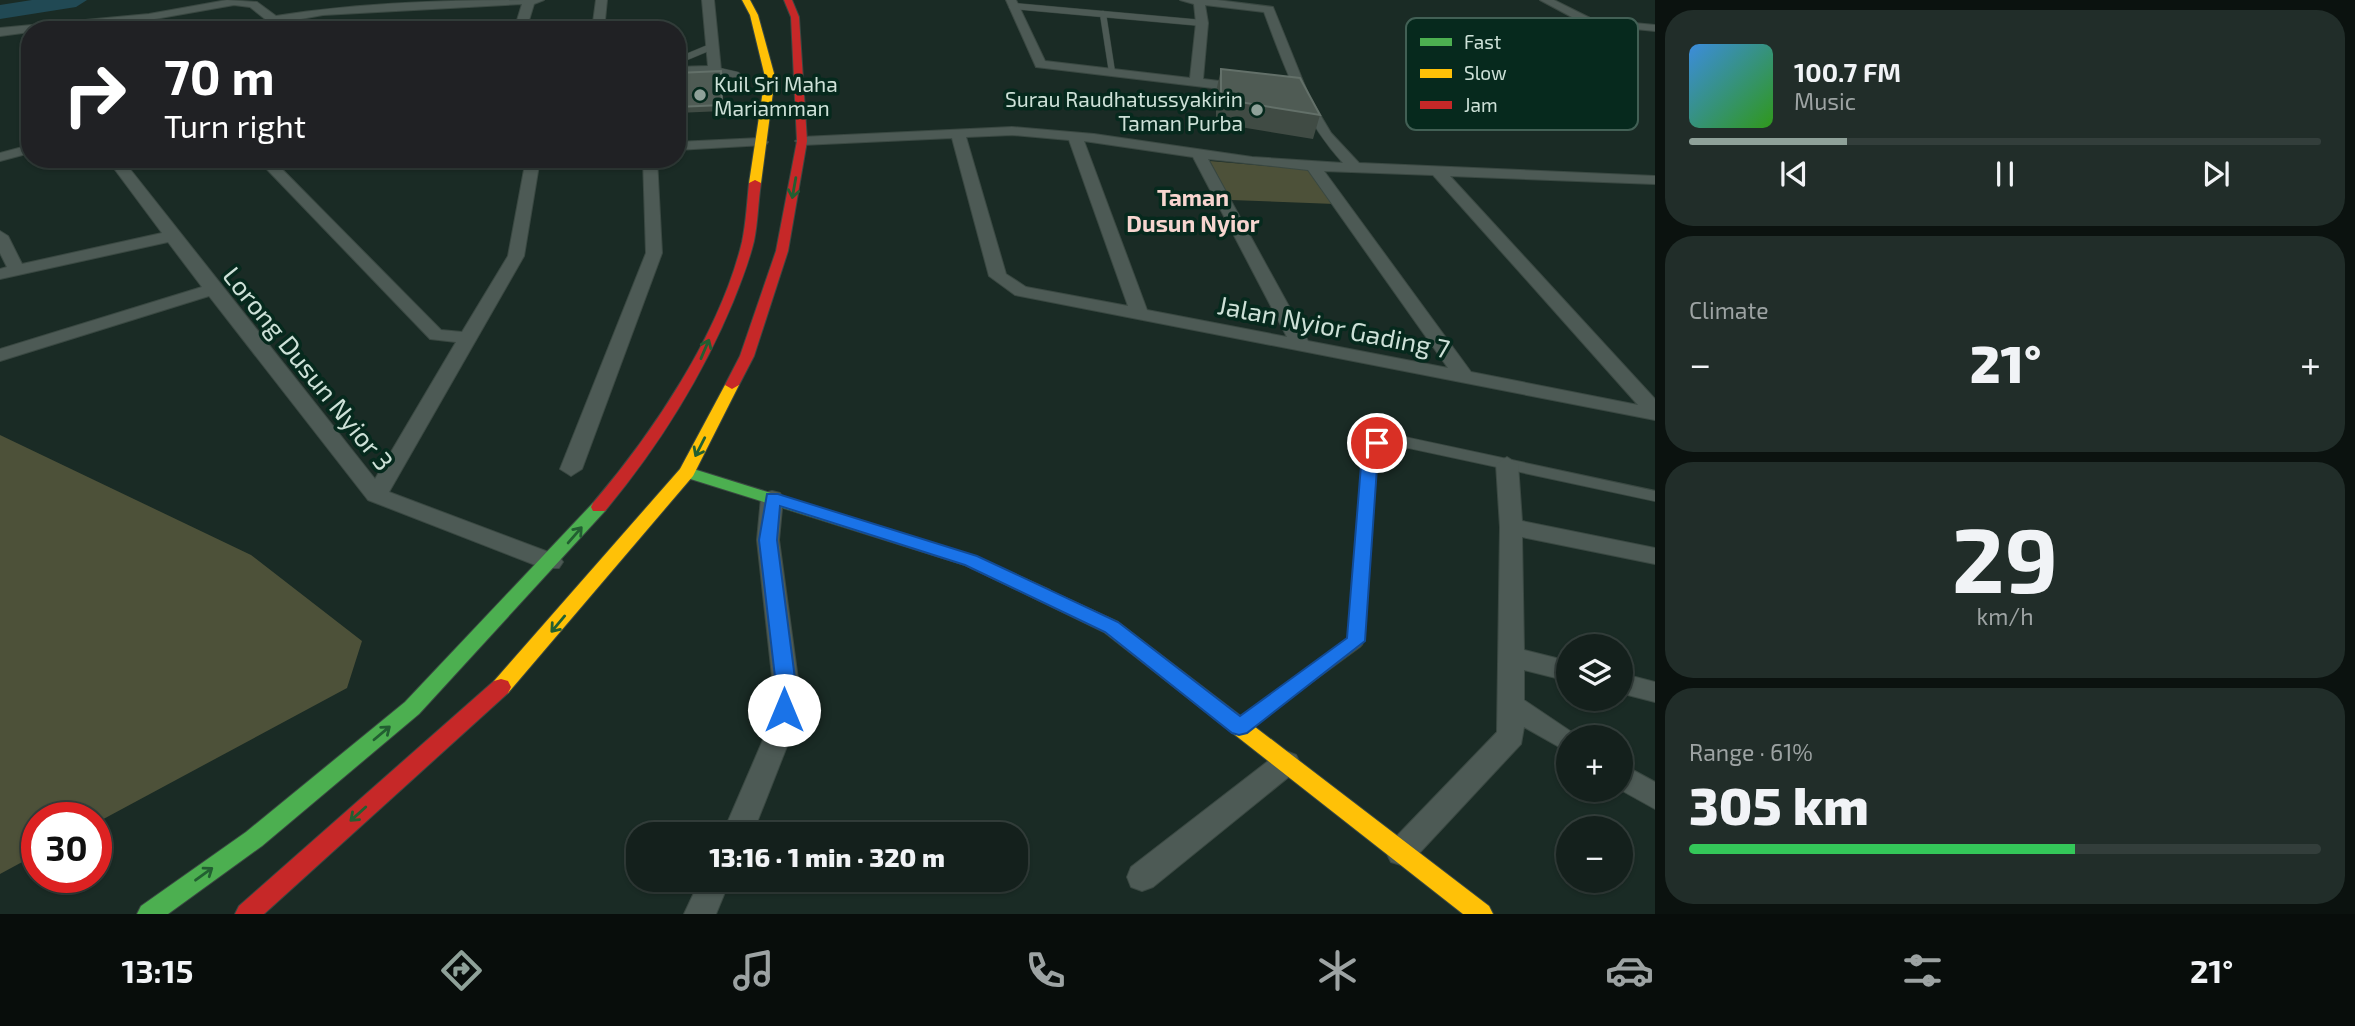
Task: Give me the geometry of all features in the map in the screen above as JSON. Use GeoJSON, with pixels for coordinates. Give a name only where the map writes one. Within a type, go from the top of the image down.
{"type":"FeatureCollection","features":[{"type":"Feature","properties":{"kind":"main road"},"geometry":{"type":"LineString","coordinates":[[149,914],[254,839],[412,708],[551,562],[623,480],[699,364],[746,250],[770,77],[754,15],[746,0]]}},
{"type":"Feature","properties":{"kind":"main road"},"geometry":{"type":"LineString","coordinates":[[247,914],[515,674],[687,471],[747,356],[782,251],[802,141],[795,16],[788,0]]}},
{"type":"Feature","properties":{"kind":"main road"},"geometry":{"type":"LineString","coordinates":[[687,471],[971,561],[1111,627],[1481,914]]}},
{"type":"Feature","properties":{"kind":"street"},"geometry":{"type":"LineString","coordinates":[[103,21],[234,2],[253,4],[275,20],[323,12],[407,4],[538,0]]}},
{"type":"Feature","properties":{"kind":"street"},"geometry":{"type":"LineString","coordinates":[[599,21],[601,0]]}},
{"type":"Feature","properties":{"kind":"street"},"geometry":{"type":"LineString","coordinates":[[686,71],[715,71],[708,0]]}},
{"type":"Feature","properties":{"kind":"street"},"geometry":{"type":"LineString","coordinates":[[1546,0],[1581,18]]}},
{"type":"Feature","properties":{"kind":"street"},"geometry":{"type":"LineString","coordinates":[[522,21],[528,1]]}},
{"type":"Feature","properties":{"kind":"street"},"geometry":{"type":"LineString","coordinates":[[1196,80],[1202,23],[1193,1],[1269,9],[1296,95],[1325,135],[1353,166]]}},
{"type":"Feature","properties":{"kind":"street"},"geometry":{"type":"LineString","coordinates":[[1012,3],[1040,64],[1196,80],[1262,90]]}},
{"type":"Feature","properties":{"kind":"street"},"geometry":{"type":"LineString","coordinates":[[149,16],[153,21]]}},
{"type":"Feature","properties":{"kind":"street"},"geometry":{"type":"LineString","coordinates":[[0,32],[20,30]]}},
{"type":"Feature","properties":{"kind":"street"},"geometry":{"type":"LineString","coordinates":[[802,141],[1012,131],[1075,136],[1313,166],[1655,180]]}},
{"type":"Feature","properties":{"kind":"street","name":"Jalan Nyior Gading 7"},"geometry":{"type":"LineString","coordinates":[[957,132],[998,276],[1006,284],[1021,291],[1655,413]]}},
{"type":"Feature","properties":{"kind":"street"},"geometry":{"type":"LineString","coordinates":[[1075,136],[1140,316]]}},
{"type":"Feature","properties":{"kind":"street"},"geometry":{"type":"LineString","coordinates":[[686,146],[761,142]]}},
{"type":"Feature","properties":{"kind":"street"},"geometry":{"type":"LineString","coordinates":[[0,157],[21,151]]}},
{"type":"Feature","properties":{"kind":"street"},"geometry":{"type":"LineString","coordinates":[[1199,153],[1301,346]]}},
{"type":"Feature","properties":{"kind":"street"},"geometry":{"type":"LineString","coordinates":[[1313,166],[1465,378]]}},
{"type":"Feature","properties":{"kind":"street","name":"Lorong Dusun Nyior 3"},"geometry":{"type":"LineString","coordinates":[[121,168],[212,289],[376,495],[551,562]]}},
{"type":"Feature","properties":{"kind":"street"},"geometry":{"type":"LineString","coordinates":[[273,168],[436,335],[468,338]]}},
{"type":"Feature","properties":{"kind":"street"},"geometry":{"type":"LineString","coordinates":[[376,495],[516,256],[531,168]]}},
{"type":"Feature","properties":{"kind":"street"},"geometry":{"type":"LineString","coordinates":[[571,469],[654,253],[650,168]]}},
{"type":"Feature","properties":{"kind":"street"},"geometry":{"type":"LineString","coordinates":[[1436,170],[1655,413]]}},
{"type":"Feature","properties":{"kind":"street"},"geometry":{"type":"LineString","coordinates":[[0,236],[18,272]]}},
{"type":"Feature","properties":{"kind":"street"},"geometry":{"type":"LineString","coordinates":[[0,274],[172,236]]}},
{"type":"Feature","properties":{"kind":"street"},"geometry":{"type":"LineString","coordinates":[[0,355],[212,289]]}},
{"type":"Feature","properties":{"kind":"street"},"geometry":{"type":"LineString","coordinates":[[1401,852],[1511,736],[1511,527],[1507,464]]}},
{"type":"Feature","properties":{"kind":"street"},"geometry":{"type":"LineString","coordinates":[[743,822],[766,771],[782,726],[787,694],[768,540],[772,498]]}},
{"type":"Feature","properties":{"kind":"street"},"geometry":{"type":"LineString","coordinates":[[1511,527],[1655,556]]}},
{"type":"Feature","properties":{"kind":"street"},"geometry":{"type":"LineString","coordinates":[[1510,657],[1556,668]]}},
{"type":"Feature","properties":{"kind":"street"},"geometry":{"type":"LineString","coordinates":[[1633,687],[1655,692]]}},
{"type":"Feature","properties":{"kind":"street"},"geometry":{"type":"LineString","coordinates":[[1511,705],[1556,733]]}},
{"type":"Feature","properties":{"kind":"street"},"geometry":{"type":"LineString","coordinates":[[1142,877],[1286,763]]}},
{"type":"Feature","properties":{"kind":"street"},"geometry":{"type":"LineString","coordinates":[[1633,783],[1655,797]]}},
{"type":"Feature","properties":{"kind":"street"},"geometry":{"type":"LineString","coordinates":[[701,914],[710,892]]}},
{"type":"Feature","properties":{"kind":"lane"},"geometry":{"type":"LineString","coordinates":[[1012,3],[1202,23]]}},
{"type":"Feature","properties":{"kind":"lane"},"geometry":{"type":"LineString","coordinates":[[1103,14],[1112,72]]}},
{"type":"Feature","properties":{"kind":"lane"},"geometry":{"type":"LineString","coordinates":[[686,57],[713,46]]}},
{"type":"Feature","properties":{"kind":"lane"},"geometry":{"type":"LineString","coordinates":[[715,71],[737,75],[744,81],[745,90]]}},
{"type":"Feature","properties":{"kind":"lane"},"geometry":{"type":"LineString","coordinates":[[1239,727],[1356,641],[1370,453],[1377,443],[1389,440],[1409,443],[1655,496]]}},
{"type":"Feature","properties":{"kind":"green space"},"geometry":{"type":"Polygon","coordinates":[[[1210,161],[1313,170],[1335,204],[1231,200],[1210,161]]]}},
{"type":"Feature","properties":{"kind":"green space"},"geometry":{"type":"Polygon","coordinates":[[[0,435],[251,555],[362,641],[347,688],[112,814],[112,802],[21,802],[21,863],[0,874],[0,435]]]}},
{"type":"Feature","properties":{"kind":"building"},"geometry":{"type":"Polygon","coordinates":[[[1221,69],[1300,78],[1320,115],[1221,99],[1221,69]]]}},
{"type":"Feature","properties":{"kind":"building","name":"Kuil Sri Maha Mariamman"},"geometry":{"type":"Polygon","coordinates":[[[721,71],[722,105],[686,107],[686,73],[721,71]]]}},
{"type":"Feature","properties":{"kind":"waterway"},"geometry":{"type":"LineString","coordinates":[[0,12],[76,0]]}},
{"type":"Feature","properties":{"kind":"traffic: fast"},"geometry":{"type":"LineString","coordinates":[[687,472],[971,561],[1044,595]]}},
{"type":"Feature","properties":{"kind":"traffic: fast"},"geometry":{"type":"LineString","coordinates":[[149,914],[254,839],[412,708],[599,507]]}},
{"type":"Feature","properties":{"kind":"traffic: slow"},"geometry":{"type":"LineString","coordinates":[[746,0],[754,15],[770,77],[755,183]]}},
{"type":"Feature","properties":{"kind":"traffic: slow"},"geometry":{"type":"LineString","coordinates":[[501,687],[687,472],[732,385]]}},
{"type":"Feature","properties":{"kind":"traffic: slow"},"geometry":{"type":"LineString","coordinates":[[1044,595],[1111,627],[1481,914]]}},
{"type":"Feature","properties":{"kind":"traffic: jam"},"geometry":{"type":"LineString","coordinates":[[732,385],[747,356],[782,251],[802,141],[795,17],[788,0]]}},
{"type":"Feature","properties":{"kind":"traffic: jam"},"geometry":{"type":"LineString","coordinates":[[599,507],[623,479],[666,419],[718,321],[745,252],[755,183]]}},
{"type":"Feature","properties":{"kind":"traffic: jam"},"geometry":{"type":"LineString","coordinates":[[247,914],[501,687]]}},
{"type":"Feature","properties":{"kind":"place","name":"Kuil Sri Maha Mariamman"},"geometry":{"type":"Point","coordinates":[700,95]}},
{"type":"Feature","properties":{"kind":"place","name":"Surau Raudhatussyakirin Taman Purba"},"geometry":{"type":"Point","coordinates":[1257,110]}},
{"type":"Feature","properties":{"kind":"district","name":"Taman Dusun Nyior"},"geometry":{"type":"Point","coordinates":[1193,210]}},
{"type":"Feature","properties":{"kind":"route"},"geometry":{"type":"LineString","coordinates":[[784,710],[787,694],[768,540],[772,498],[971,561],[1111,627],[1239,727],[1356,641],[1370,453],[1377,443]]}}]}
